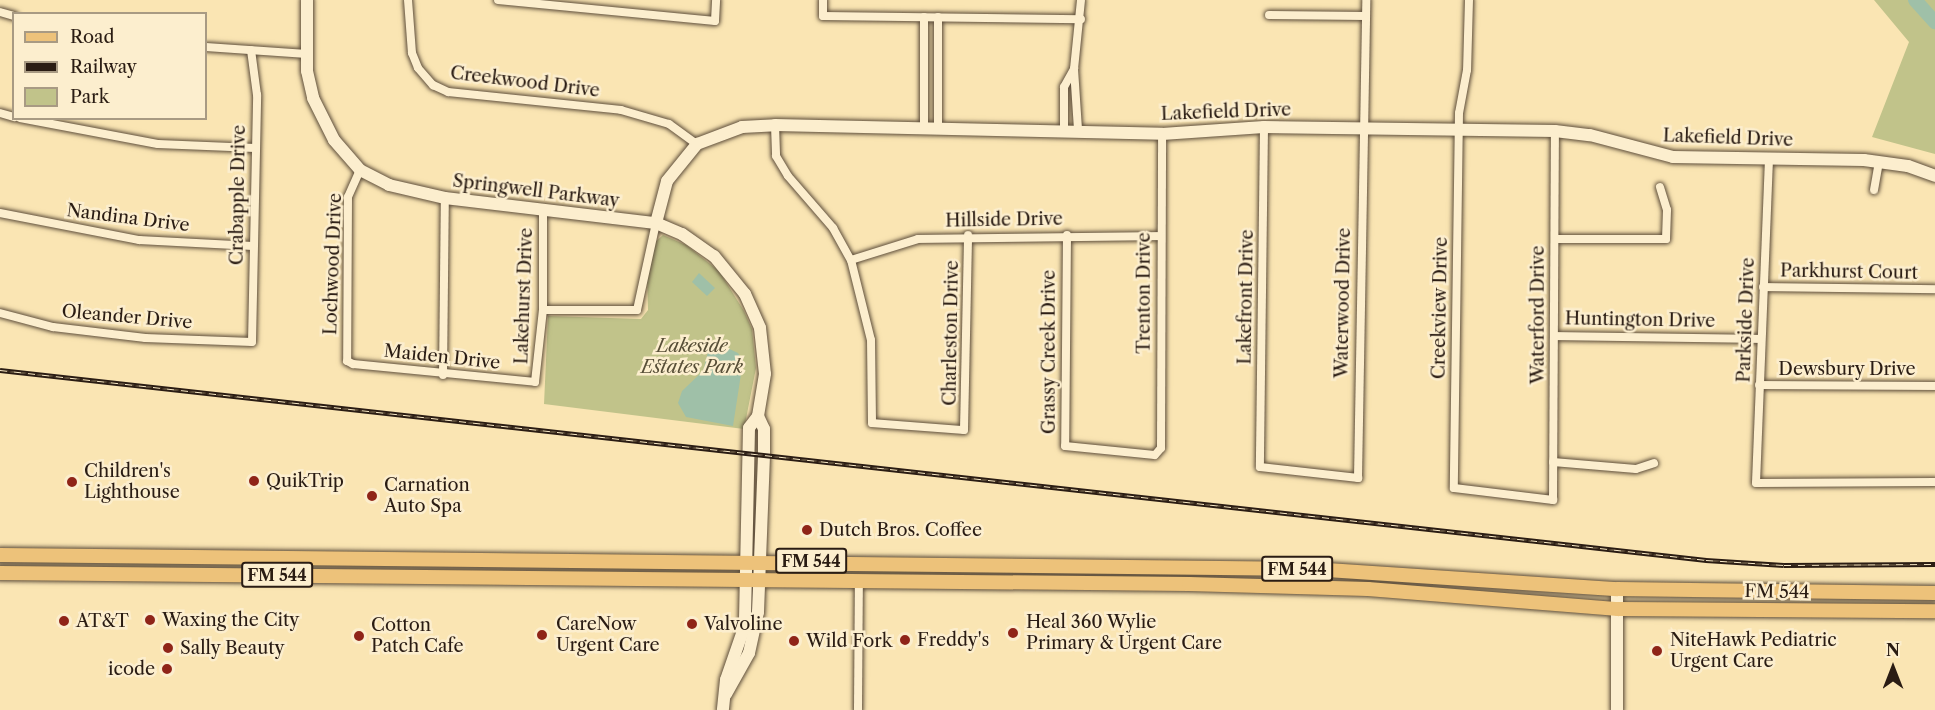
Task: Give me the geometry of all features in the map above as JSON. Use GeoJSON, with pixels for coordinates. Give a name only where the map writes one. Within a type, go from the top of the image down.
{"type":"FeatureCollection","features":[{"type":"Feature","properties":{"kind":"main road","name":"FM 544"},"geometry":{"type":"LineString","coordinates":[[0,555],[1163,566],[1312,569],[1617,589],[1935,593]]}},
{"type":"Feature","properties":{"kind":"main road"},"geometry":{"type":"LineString","coordinates":[[26,555],[26,573]]}},
{"type":"Feature","properties":{"kind":"main road"},"geometry":{"type":"LineString","coordinates":[[213,574],[214,557]]}},
{"type":"Feature","properties":{"kind":"main road"},"geometry":{"type":"LineString","coordinates":[[402,558],[402,577]]}},
{"type":"Feature","properties":{"kind":"main road"},"geometry":{"type":"LineString","coordinates":[[576,559],[577,578]]}},
{"type":"Feature","properties":{"kind":"main road"},"geometry":{"type":"LineString","coordinates":[[959,563],[959,582]]}},
{"type":"Feature","properties":{"kind":"main road"},"geometry":{"type":"LineString","coordinates":[[1099,583],[1107,575],[1148,573],[1163,566]]}},
{"type":"Feature","properties":{"kind":"main road","name":"FM 544"},"geometry":{"type":"LineString","coordinates":[[0,573],[754,578],[1099,583],[1358,589],[1618,609],[1935,611]]}},
{"type":"Feature","properties":{"kind":"main road"},"geometry":{"type":"LineString","coordinates":[[1469,597],[1474,589],[1482,587],[1514,589],[1529,585]]}},
{"type":"Feature","properties":{"kind":"main road"},"geometry":{"type":"LineString","coordinates":[[1808,591],[1808,610]]}},
{"type":"Feature","properties":{"kind":"street","name":"Springwell Parkway"},"geometry":{"type":"LineString","coordinates":[[307,0],[307,71],[321,118],[360,170],[389,185],[445,198],[656,223],[682,234],[714,256],[745,294],[764,350],[758,416],[764,429],[763,476],[754,561]]}},
{"type":"Feature","properties":{"kind":"street","name":"Creekwood Drive"},"geometry":{"type":"LineString","coordinates":[[408,0],[412,53],[433,85],[448,92],[621,111],[669,123],[697,144]]}},
{"type":"Feature","properties":{"kind":"street"},"geometry":{"type":"LineString","coordinates":[[498,0],[715,21],[716,0]]}},
{"type":"Feature","properties":{"kind":"street"},"geometry":{"type":"LineString","coordinates":[[823,0],[823,16],[1081,20]]}},
{"type":"Feature","properties":{"kind":"street"},"geometry":{"type":"LineString","coordinates":[[1078,130],[1074,69],[1081,20],[1081,0]]}},
{"type":"Feature","properties":{"kind":"street","name":"Waterwood Drive"},"geometry":{"type":"LineString","coordinates":[[1358,478],[1361,128],[1366,0]]}},
{"type":"Feature","properties":{"kind":"street","name":"Creekview Drive"},"geometry":{"type":"LineString","coordinates":[[1469,0],[1467,70],[1459,129],[1454,488],[1553,500]]}},
{"type":"Feature","properties":{"kind":"street"},"geometry":{"type":"LineString","coordinates":[[1269,15],[1366,16]]}},
{"type":"Feature","properties":{"kind":"street"},"geometry":{"type":"LineString","coordinates":[[924,16],[924,128]]}},
{"type":"Feature","properties":{"kind":"street"},"geometry":{"type":"LineString","coordinates":[[938,17],[938,128]]}},
{"type":"Feature","properties":{"kind":"street"},"geometry":{"type":"LineString","coordinates":[[207,47],[307,54]]}},
{"type":"Feature","properties":{"kind":"street","name":"Crabapple Drive"},"geometry":{"type":"LineString","coordinates":[[251,50],[257,95],[252,342]]}},
{"type":"Feature","properties":{"kind":"street"},"geometry":{"type":"LineString","coordinates":[[1064,130],[1064,87],[1074,69]]}},
{"type":"Feature","properties":{"kind":"street"},"geometry":{"type":"LineString","coordinates":[[31,120],[158,144],[255,148]]}},
{"type":"Feature","properties":{"kind":"street"},"geometry":{"type":"LineString","coordinates":[[775,125],[776,156],[788,176],[833,228],[851,260]]}},
{"type":"Feature","properties":{"kind":"street","name":"Lakefield Drive"},"geometry":{"type":"LineString","coordinates":[[697,144],[742,127],[775,125],[1078,130],[1162,134],[1264,127],[1555,131],[1590,135],[1673,157],[1879,162],[1935,176]]}},
{"type":"Feature","properties":{"kind":"street","name":"Lakefront Drive"},"geometry":{"type":"LineString","coordinates":[[1264,127],[1260,466],[1358,478]]}},
{"type":"Feature","properties":{"kind":"street","name":"Waterford Drive"},"geometry":{"type":"LineString","coordinates":[[1553,500],[1555,131]]}},
{"type":"Feature","properties":{"kind":"street","name":"Trenton Drive"},"geometry":{"type":"LineString","coordinates":[[1158,453],[1162,134]]}},
{"type":"Feature","properties":{"kind":"street"},"geometry":{"type":"LineString","coordinates":[[543,310],[636,310],[667,181],[697,144]]}},
{"type":"Feature","properties":{"kind":"street","name":"Parkside Drive"},"geometry":{"type":"LineString","coordinates":[[1769,159],[1756,483],[1935,482]]}},
{"type":"Feature","properties":{"kind":"street"},"geometry":{"type":"LineString","coordinates":[[1874,190],[1879,162]]}},
{"type":"Feature","properties":{"kind":"street","name":"Lochwood Drive"},"geometry":{"type":"LineString","coordinates":[[347,361],[348,197],[360,170]]}},
{"type":"Feature","properties":{"kind":"street"},"geometry":{"type":"LineString","coordinates":[[1555,239],[1666,239],[1667,210],[1660,187]]}},
{"type":"Feature","properties":{"kind":"street"},"geometry":{"type":"LineString","coordinates":[[443,375],[445,198]]}},
{"type":"Feature","properties":{"kind":"street","name":"Lakehurst Drive"},"geometry":{"type":"LineString","coordinates":[[536,382],[543,310],[543,210]]}},
{"type":"Feature","properties":{"kind":"street","name":"Nandina Drive"},"geometry":{"type":"LineString","coordinates":[[0,213],[139,240],[253,246]]}},
{"type":"Feature","properties":{"kind":"street","name":"Hillside Drive"},"geometry":{"type":"LineString","coordinates":[[851,260],[918,239],[968,235],[1161,236]]}},
{"type":"Feature","properties":{"kind":"street","name":"Charleston Drive"},"geometry":{"type":"LineString","coordinates":[[851,260],[871,340],[872,423],[964,430],[968,235]]}},
{"type":"Feature","properties":{"kind":"street","name":"Grassy Creek Drive"},"geometry":{"type":"LineString","coordinates":[[1067,235],[1065,446],[1158,453]]}},
{"type":"Feature","properties":{"kind":"street","name":"Parkhurst Court"},"geometry":{"type":"LineString","coordinates":[[1763,287],[1935,289]]}},
{"type":"Feature","properties":{"kind":"street","name":"Oleander Drive"},"geometry":{"type":"LineString","coordinates":[[0,313],[53,327],[146,338],[252,342]]}},
{"type":"Feature","properties":{"kind":"street","name":"Huntington Drive"},"geometry":{"type":"LineString","coordinates":[[1555,336],[1761,339]]}},
{"type":"Feature","properties":{"kind":"street","name":"Maiden Drive"},"geometry":{"type":"LineString","coordinates":[[347,361],[443,375],[536,382]]}},
{"type":"Feature","properties":{"kind":"street","name":"Dewsbury Drive"},"geometry":{"type":"LineString","coordinates":[[1760,385],[1935,386]]}},
{"type":"Feature","properties":{"kind":"street","name":"Springwell Parkway"},"geometry":{"type":"LineString","coordinates":[[723,710],[726,694],[734,684],[755,634],[754,561],[748,476],[749,428],[758,416]]}},
{"type":"Feature","properties":{"kind":"street"},"geometry":{"type":"LineString","coordinates":[[1553,462],[1636,469],[1654,463]]}},
{"type":"Feature","properties":{"kind":"street"},"geometry":{"type":"LineString","coordinates":[[748,476],[763,476]]}},
{"type":"Feature","properties":{"kind":"street"},"geometry":{"type":"LineString","coordinates":[[858,710],[860,581]]}},
{"type":"Feature","properties":{"kind":"street"},"geometry":{"type":"LineString","coordinates":[[1617,589],[1617,710]]}},
{"type":"Feature","properties":{"kind":"green space"},"geometry":{"type":"Polygon","coordinates":[[[1874,0],[1935,0],[1935,154],[1872,137],[1909,42],[1874,0]]]}},
{"type":"Feature","properties":{"kind":"green space","name":"Lakeside Estates Park"},"geometry":{"type":"Polygon","coordinates":[[[663,235],[686,245],[719,271],[744,311],[752,329],[756,368],[744,429],[544,404],[548,316],[641,319],[648,310],[647,274],[655,242],[663,235]]]}},
{"type":"Feature","properties":{"kind":"shaded area"},"geometry":{"type":"Polygon","coordinates":[[[699,273],[715,288],[707,296],[692,282],[699,273]]]}},
{"type":"Feature","properties":{"kind":"shaded area"},"geometry":{"type":"Polygon","coordinates":[[[723,346],[738,353],[743,361],[733,426],[686,417],[678,403],[682,391],[703,371],[708,352],[723,346]]]}},
{"type":"Feature","properties":{"kind":"waterway"},"geometry":{"type":"LineString","coordinates":[[1915,0],[1935,22]]}},
{"type":"Feature","properties":{"kind":"railway"},"geometry":{"type":"LineString","coordinates":[[0,370],[1706,560],[1784,565],[1935,564]]}},
{"type":"Feature","properties":{"kind":"place","name":"QuikTrip"},"geometry":{"type":"Point","coordinates":[254,481]}},
{"type":"Feature","properties":{"kind":"place","name":"Children's Lighthouse"},"geometry":{"type":"Point","coordinates":[72,482]}},
{"type":"Feature","properties":{"kind":"place","name":"Carnation Auto Spa"},"geometry":{"type":"Point","coordinates":[372,496]}},
{"type":"Feature","properties":{"kind":"place","name":"Dutch Bros. Coffee"},"geometry":{"type":"Point","coordinates":[807,530]}},
{"type":"Feature","properties":{"kind":"place","name":"Waxing the City"},"geometry":{"type":"Point","coordinates":[150,620]}},
{"type":"Feature","properties":{"kind":"place","name":"AT&T"},"geometry":{"type":"Point","coordinates":[64,621]}},
{"type":"Feature","properties":{"kind":"place","name":"Valvoline"},"geometry":{"type":"Point","coordinates":[692,624]}},
{"type":"Feature","properties":{"kind":"place","name":"Heal 360 Wylie Primary & Urgent Care"},"geometry":{"type":"Point","coordinates":[1013,633]}},
{"type":"Feature","properties":{"kind":"place","name":"CareNow Urgent Care"},"geometry":{"type":"Point","coordinates":[542,635]}},
{"type":"Feature","properties":{"kind":"place","name":"Cotton Patch Cafe"},"geometry":{"type":"Point","coordinates":[359,636]}},
{"type":"Feature","properties":{"kind":"place","name":"Freddy's"},"geometry":{"type":"Point","coordinates":[905,640]}},
{"type":"Feature","properties":{"kind":"place","name":"Wild Fork"},"geometry":{"type":"Point","coordinates":[794,641]}},
{"type":"Feature","properties":{"kind":"place","name":"Sally Beauty"},"geometry":{"type":"Point","coordinates":[168,648]}},
{"type":"Feature","properties":{"kind":"place","name":"NiteHawk Pediatric Urgent Care"},"geometry":{"type":"Point","coordinates":[1657,651]}},
{"type":"Feature","properties":{"kind":"place","name":"icode"},"geometry":{"type":"Point","coordinates":[167,669]}}]}
